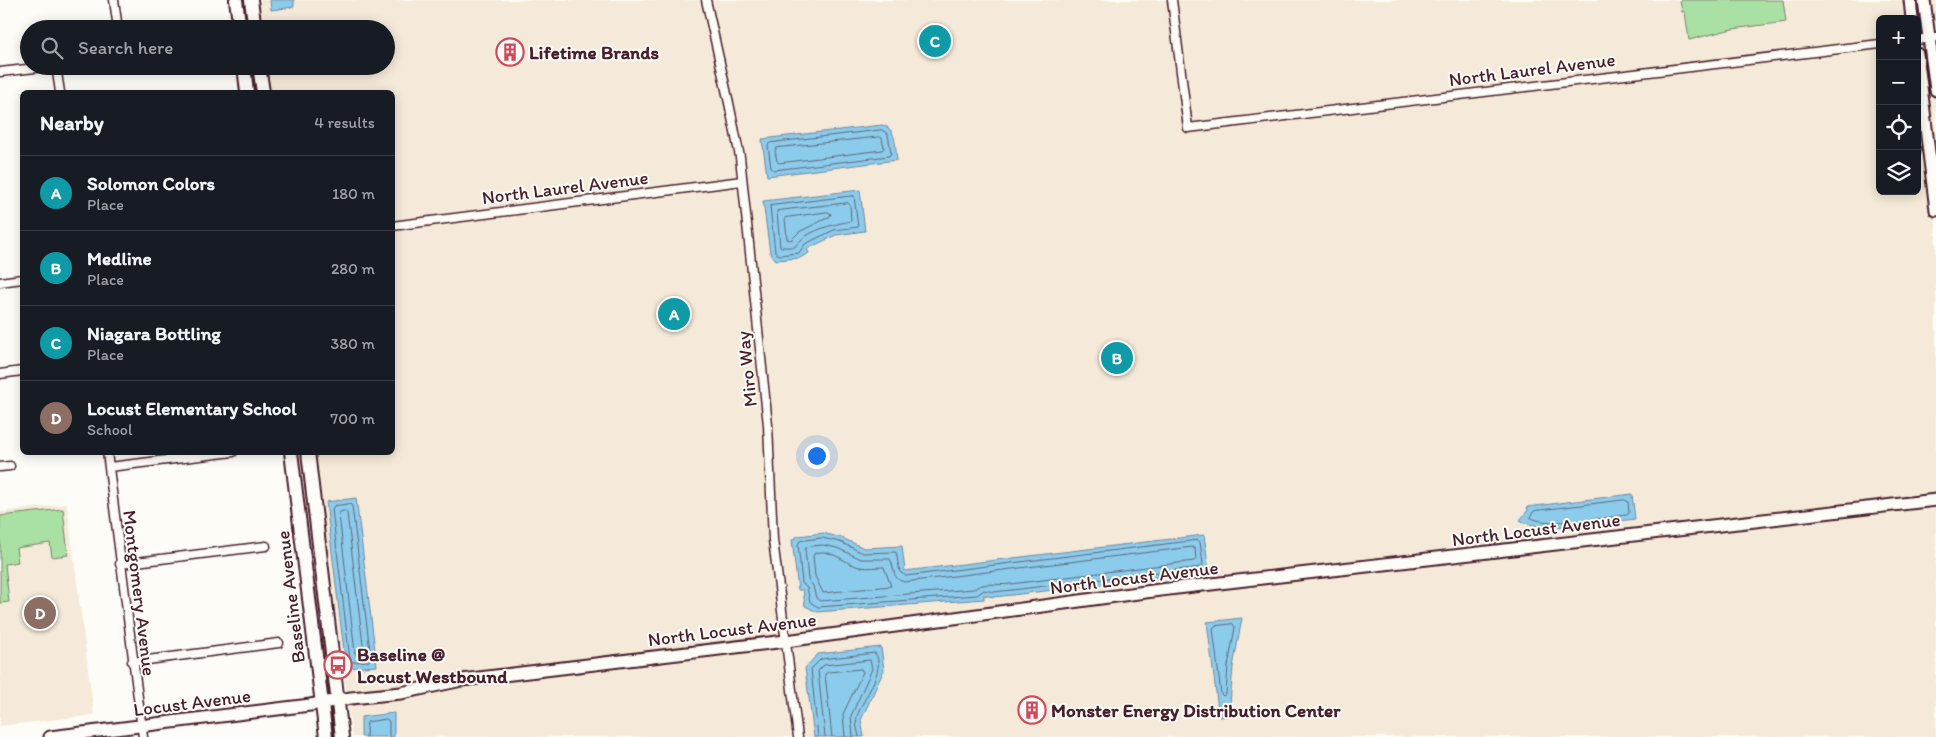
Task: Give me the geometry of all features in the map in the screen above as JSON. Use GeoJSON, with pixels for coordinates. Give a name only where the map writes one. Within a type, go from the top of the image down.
{"type":"FeatureCollection","features":[{"type":"Feature","properties":{"kind":"main road"},"geometry":{"type":"LineString","coordinates":[[236,0],[239,20]]}},
{"type":"Feature","properties":{"kind":"main road"},"geometry":{"type":"LineString","coordinates":[[251,0],[253,20]]}},
{"type":"Feature","properties":{"kind":"main road"},"geometry":{"type":"LineString","coordinates":[[245,75],[248,90]]}},
{"type":"Feature","properties":{"kind":"main road"},"geometry":{"type":"LineString","coordinates":[[260,75],[263,90]]}},
{"type":"Feature","properties":{"kind":"main road","name":"Baseline Avenue"},"geometry":{"type":"LineString","coordinates":[[291,455],[326,737]]}},
{"type":"Feature","properties":{"kind":"main road"},"geometry":{"type":"LineString","coordinates":[[308,455],[342,737]]}},
{"type":"Feature","properties":{"kind":"street"},"geometry":{"type":"LineString","coordinates":[[114,0],[117,20]]}},
{"type":"Feature","properties":{"kind":"street","name":"Miro Way"},"geometry":{"type":"LineString","coordinates":[[706,0],[711,29],[730,103],[742,182],[768,425],[773,540],[798,737]]}},
{"type":"Feature","properties":{"kind":"street","name":"North Laurel Avenue"},"geometry":{"type":"LineString","coordinates":[[1172,0],[1188,128],[1876,44]]}},
{"type":"Feature","properties":{"kind":"street"},"geometry":{"type":"LineString","coordinates":[[1910,0],[1912,15]]}},
{"type":"Feature","properties":{"kind":"street"},"geometry":{"type":"LineString","coordinates":[[1924,0],[1927,38],[1936,90]]}},
{"type":"Feature","properties":{"kind":"street"},"geometry":{"type":"LineString","coordinates":[[1918,60],[1936,210]]}},
{"type":"Feature","properties":{"kind":"street"},"geometry":{"type":"LineString","coordinates":[[0,72],[20,70]]}},
{"type":"Feature","properties":{"kind":"street"},"geometry":{"type":"LineString","coordinates":[[56,75],[60,90]]}},
{"type":"Feature","properties":{"kind":"street","name":"North Laurel Avenue"},"geometry":{"type":"LineString","coordinates":[[395,226],[742,182]]}},
{"type":"Feature","properties":{"kind":"street"},"geometry":{"type":"LineString","coordinates":[[0,282],[20,280]]}},
{"type":"Feature","properties":{"kind":"street"},"geometry":{"type":"LineString","coordinates":[[0,374],[20,371]]}},
{"type":"Feature","properties":{"kind":"street","name":"Montgomery Avenue"},"geometry":{"type":"LineString","coordinates":[[107,455],[142,731]]}},
{"type":"Feature","properties":{"kind":"street"},"geometry":{"type":"LineString","coordinates":[[108,467],[208,455]]}},
{"type":"Feature","properties":{"kind":"street"},"geometry":{"type":"LineString","coordinates":[[0,467],[10,466]]}},
{"type":"Feature","properties":{"kind":"street","name":"North Locust Avenue"},"geometry":{"type":"LineString","coordinates":[[338,700],[401,692],[482,678],[786,641],[1160,590],[1936,500]]}},
{"type":"Feature","properties":{"kind":"street"},"geometry":{"type":"LineString","coordinates":[[120,564],[266,546]]}},
{"type":"Feature","properties":{"kind":"street"},"geometry":{"type":"LineString","coordinates":[[132,662],[279,643]]}},
{"type":"Feature","properties":{"kind":"street","name":"Locust Avenue"},"geometry":{"type":"LineString","coordinates":[[50,737],[142,731],[338,700]]}},
{"type":"Feature","properties":{"kind":"shaded area"},"geometry":{"type":"Polygon","coordinates":[[[258,0],[1936,0],[1936,737],[352,737],[316,455],[395,455],[395,90],[270,90],[268,75],[395,75],[395,20],[261,20],[258,0]]]}},
{"type":"Feature","properties":{"kind":"shaded area"},"geometry":{"type":"Polygon","coordinates":[[[67,504],[94,715],[0,726],[0,512],[67,504]]]}},
{"type":"Feature","properties":{"kind":"green space"},"geometry":{"type":"Polygon","coordinates":[[[1680,0],[1783,0],[1786,22],[1732,29],[1689,40],[1685,12],[1682,12],[1680,0]]]}},
{"type":"Feature","properties":{"kind":"green space"},"geometry":{"type":"Polygon","coordinates":[[[63,509],[68,555],[52,557],[50,543],[16,548],[18,562],[5,564],[9,602],[0,603],[0,516],[63,509]]]}},
{"type":"Feature","properties":{"kind":"water"},"geometry":{"type":"Polygon","coordinates":[[[270,0],[294,0],[294,7],[271,10],[270,0]]]}},
{"type":"Feature","properties":{"kind":"water"},"geometry":{"type":"Polygon","coordinates":[[[882,125],[887,127],[893,134],[897,160],[767,176],[762,139],[882,125]]]}},
{"type":"Feature","properties":{"kind":"water"},"geometry":{"type":"Polygon","coordinates":[[[860,190],[865,231],[836,235],[807,249],[809,253],[800,258],[776,260],[770,253],[763,201],[860,190]]]}},
{"type":"Feature","properties":{"kind":"water"},"geometry":{"type":"Polygon","coordinates":[[[1632,494],[1635,519],[1559,527],[1530,524],[1520,520],[1528,510],[1527,507],[1632,494]]]}},
{"type":"Feature","properties":{"kind":"water"},"geometry":{"type":"Polygon","coordinates":[[[356,498],[377,666],[346,668],[326,502],[356,498]]]}},
{"type":"Feature","properties":{"kind":"water"},"geometry":{"type":"Polygon","coordinates":[[[823,533],[842,538],[864,548],[902,546],[905,571],[1204,535],[1209,571],[1012,595],[993,597],[984,595],[984,599],[817,612],[805,606],[803,590],[798,590],[792,540],[798,536],[823,533]]]}},
{"type":"Feature","properties":{"kind":"water"},"geometry":{"type":"Polygon","coordinates":[[[1242,618],[1233,667],[1229,716],[1219,717],[1207,622],[1242,618]]]}},
{"type":"Feature","properties":{"kind":"water"},"geometry":{"type":"Polygon","coordinates":[[[881,647],[884,670],[861,720],[864,737],[814,737],[805,668],[818,654],[881,647]]]}},
{"type":"Feature","properties":{"kind":"water"},"geometry":{"type":"Polygon","coordinates":[[[394,713],[394,737],[361,737],[361,717],[394,713]]]}},
{"type":"Feature","properties":{"kind":"place","name":"Niagara Bottling"},"geometry":{"type":"Point","coordinates":[935,41]}},
{"type":"Feature","properties":{"kind":"place","name":"Lifetime Brands"},"geometry":{"type":"Point","coordinates":[510,52]}},
{"type":"Feature","properties":{"kind":"place","name":"Solomon Colors"},"geometry":{"type":"Point","coordinates":[674,314]}},
{"type":"Feature","properties":{"kind":"place","name":"Medline"},"geometry":{"type":"Point","coordinates":[1117,358]}},
{"type":"Feature","properties":{"kind":"place","name":"Locust Elementary School"},"geometry":{"type":"Point","coordinates":[40,613]}},
{"type":"Feature","properties":{"kind":"place","name":"Baseline @ Locust Westbound"},"geometry":{"type":"Point","coordinates":[338,665]}},
{"type":"Feature","properties":{"kind":"place","name":"Monster Energy Distribution Center"},"geometry":{"type":"Point","coordinates":[1032,710]}}]}
